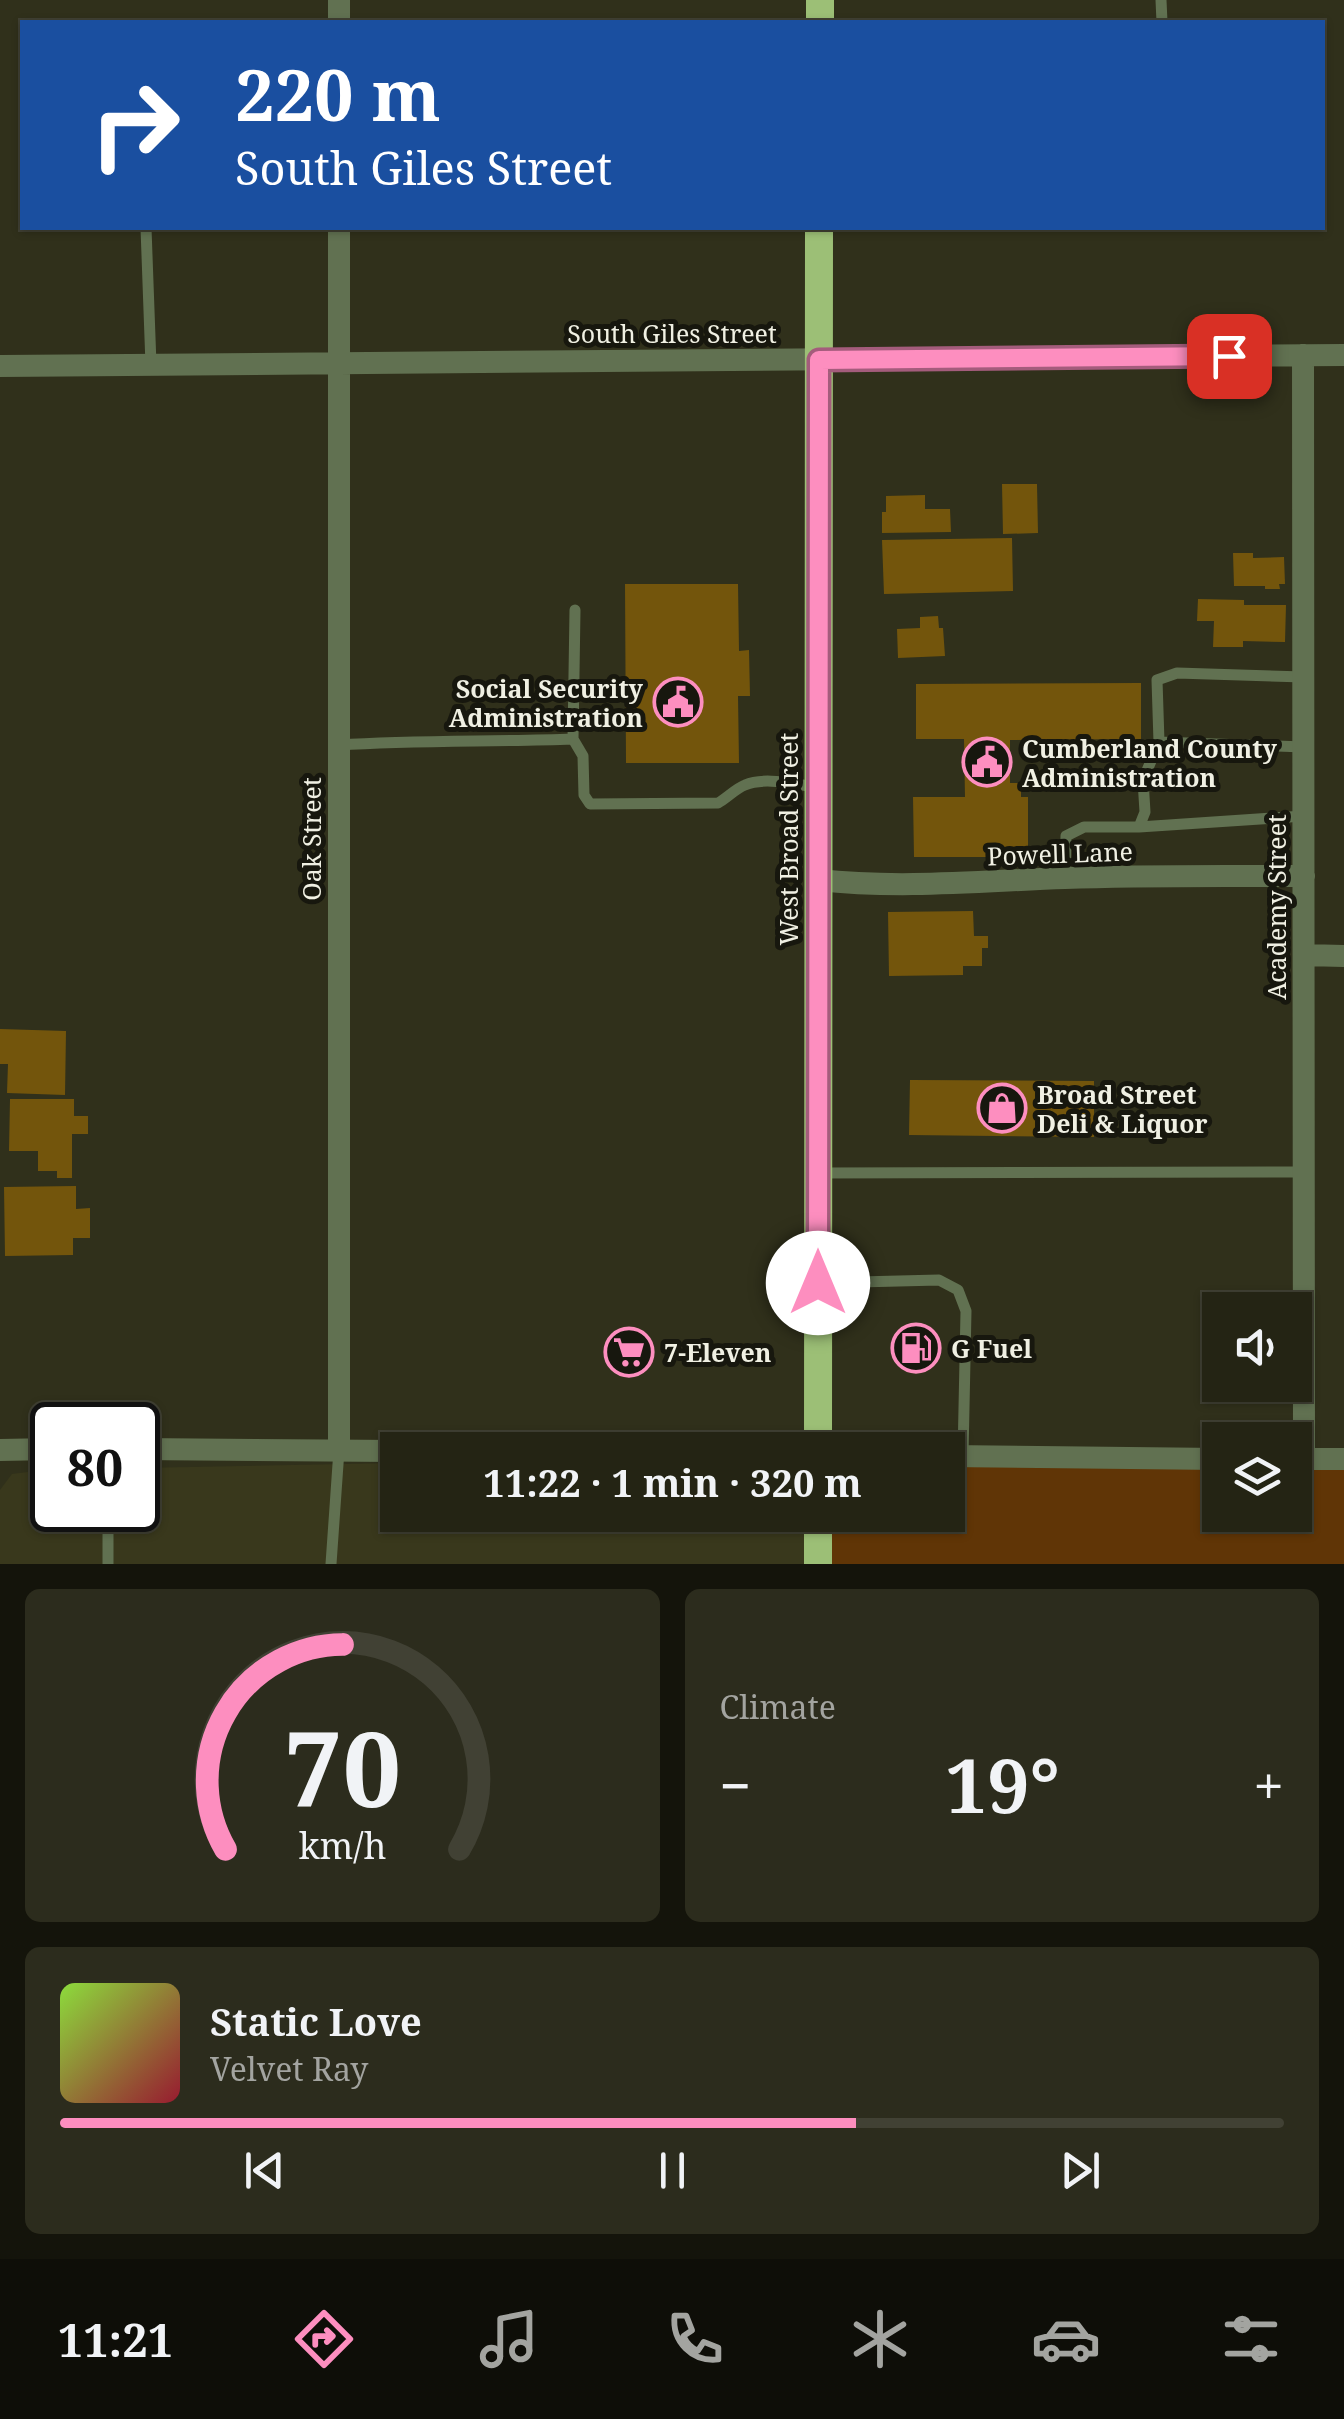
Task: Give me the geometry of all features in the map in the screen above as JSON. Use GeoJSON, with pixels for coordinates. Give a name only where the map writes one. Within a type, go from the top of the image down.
{"type":"FeatureCollection","features":[{"type":"Feature","properties":{"kind":"highway","name":"West Broad Street"},"geometry":{"type":"LineString","coordinates":[[818,1432],[819,230]]}},
{"type":"Feature","properties":{"kind":"highway"},"geometry":{"type":"LineString","coordinates":[[818,1532],[818,1564]]}},
{"type":"Feature","properties":{"kind":"street","name":"Oak Street"},"geometry":{"type":"LineString","coordinates":[[338,230],[339,1450]]}},
{"type":"Feature","properties":{"kind":"street","name":"Academy Street"},"geometry":{"type":"LineString","coordinates":[[1301,1422],[1306,1172],[1304,355]]}},
{"type":"Feature","properties":{"kind":"street","name":"South Giles Street"},"geometry":{"type":"LineString","coordinates":[[0,366],[1344,355]]}},
{"type":"Feature","properties":{"kind":"street","name":"Powell Lane"},"geometry":{"type":"LineString","coordinates":[[818,880],[874,886],[1065,878],[1304,876]]}},
{"type":"Feature","properties":{"kind":"street"},"geometry":{"type":"LineString","coordinates":[[1304,956],[1344,956]]}},
{"type":"Feature","properties":{"kind":"street"},"geometry":{"type":"LineString","coordinates":[[0,1450],[30,1449]]}},
{"type":"Feature","properties":{"kind":"street"},"geometry":{"type":"LineString","coordinates":[[160,1449],[380,1451]]}},
{"type":"Feature","properties":{"kind":"street"},"geometry":{"type":"LineString","coordinates":[[965,1456],[1202,1458]]}},
{"type":"Feature","properties":{"kind":"street"},"geometry":{"type":"LineString","coordinates":[[1312,1459],[1344,1460]]}},
{"type":"Feature","properties":{"kind":"lane"},"geometry":{"type":"LineString","coordinates":[[146,230],[151,365]]}},
{"type":"Feature","properties":{"kind":"lane"},"geometry":{"type":"LineString","coordinates":[[576,610],[574,739],[583,756],[584,795],[590,804],[718,803],[739,787],[757,781],[818,787]]}},
{"type":"Feature","properties":{"kind":"lane"},"geometry":{"type":"LineString","coordinates":[[1139,827],[1144,812],[1143,780],[1159,742],[1157,680],[1176,672],[1304,677]]}},
{"type":"Feature","properties":{"kind":"lane"},"geometry":{"type":"LineString","coordinates":[[339,745],[574,739]]}},
{"type":"Feature","properties":{"kind":"lane"},"geometry":{"type":"LineString","coordinates":[[1159,742],[1304,747]]}},
{"type":"Feature","properties":{"kind":"lane"},"geometry":{"type":"LineString","coordinates":[[1065,878],[1066,836],[1084,827],[1304,816]]}},
{"type":"Feature","properties":{"kind":"lane"},"geometry":{"type":"LineString","coordinates":[[816,1172],[1306,1172]]}},
{"type":"Feature","properties":{"kind":"lane"},"geometry":{"type":"LineString","coordinates":[[818,1283],[939,1280],[958,1290],[966,1312],[957,1432]]}},
{"type":"Feature","properties":{"kind":"lane"},"geometry":{"type":"LineString","coordinates":[[331,1564],[339,1450]]}},
{"type":"Feature","properties":{"kind":"lane"},"geometry":{"type":"LineString","coordinates":[[108,1532],[108,1564]]}},
{"type":"Feature","properties":{"kind":"shaded area"},"geometry":{"type":"Polygon","coordinates":[[[965,1456],[1202,1459],[1202,1532],[1312,1532],[1312,1459],[1344,1459],[1344,1564],[818,1564],[818,1532],[965,1532],[965,1456]]]}},
{"type":"Feature","properties":{"kind":"shaded area"},"geometry":{"type":"Polygon","coordinates":[[[380,1463],[380,1532],[817,1532],[817,1564],[0,1564],[0,1490],[12,1474],[30,1472],[30,1532],[160,1532],[160,1468],[380,1463]]]}},
{"type":"Feature","properties":{"kind":"building"},"geometry":{"type":"Polygon","coordinates":[[[1002,484],[1037,484],[1038,533],[1003,534],[1002,484]]]}},
{"type":"Feature","properties":{"kind":"building"},"geometry":{"type":"Polygon","coordinates":[[[925,495],[925,509],[950,509],[951,532],[882,533],[886,496],[925,495]]]}},
{"type":"Feature","properties":{"kind":"building"},"geometry":{"type":"Polygon","coordinates":[[[1012,538],[1013,591],[884,594],[882,540],[1012,538]]]}},
{"type":"Feature","properties":{"kind":"building"},"geometry":{"type":"Polygon","coordinates":[[[1233,553],[1253,553],[1253,558],[1284,557],[1285,584],[1279,584],[1280,589],[1234,586],[1233,553]]]}},
{"type":"Feature","properties":{"kind":"building"},"geometry":{"type":"Polygon","coordinates":[[[625,584],[738,584],[739,651],[749,650],[750,696],[738,696],[739,763],[626,763],[625,584]]]}},
{"type":"Feature","properties":{"kind":"building"},"geometry":{"type":"Polygon","coordinates":[[[1198,599],[1286,605],[1285,642],[1243,641],[1243,647],[1213,647],[1214,621],[1197,621],[1198,599]]]}},
{"type":"Feature","properties":{"kind":"building"},"geometry":{"type":"Polygon","coordinates":[[[938,616],[945,656],[898,658],[897,629],[920,628],[920,617],[938,616]]]}},
{"type":"Feature","properties":{"kind":"building","name":"Cumberland County Administration"},"geometry":{"type":"Polygon","coordinates":[[[1141,683],[1141,739],[1010,740],[1010,783],[1021,783],[1021,797],[1028,797],[1028,857],[914,857],[913,797],[965,797],[964,739],[916,739],[916,684],[1141,683]]]}},
{"type":"Feature","properties":{"kind":"building"},"geometry":{"type":"Polygon","coordinates":[[[973,911],[974,936],[988,936],[988,948],[982,948],[982,966],[963,966],[963,975],[889,976],[888,912],[973,911]]]}},
{"type":"Feature","properties":{"kind":"building"},"geometry":{"type":"Polygon","coordinates":[[[0,1029],[66,1031],[65,1095],[7,1093],[8,1064],[0,1064],[0,1029]]]}},
{"type":"Feature","properties":{"kind":"building","name":"Broad Street Deli & Liquor"},"geometry":{"type":"Polygon","coordinates":[[[910,1080],[1094,1081],[1094,1137],[909,1135],[910,1080]]]}},
{"type":"Feature","properties":{"kind":"building"},"geometry":{"type":"Polygon","coordinates":[[[10,1099],[74,1099],[74,1116],[88,1116],[88,1134],[72,1134],[72,1178],[57,1178],[57,1171],[38,1171],[38,1151],[9,1151],[10,1099]]]}},
{"type":"Feature","properties":{"kind":"building"},"geometry":{"type":"Polygon","coordinates":[[[76,1186],[76,1209],[90,1208],[90,1238],[73,1238],[73,1255],[5,1256],[4,1187],[76,1186]]]}},
{"type":"Feature","properties":{"kind":"place","name":"Social Security Administration"},"geometry":{"type":"Point","coordinates":[678,702]}},
{"type":"Feature","properties":{"kind":"place","name":"Cumberland County Administration"},"geometry":{"type":"Point","coordinates":[987,762]}},
{"type":"Feature","properties":{"kind":"place","name":"Broad Street Deli & Liquor"},"geometry":{"type":"Point","coordinates":[1002,1108]}},
{"type":"Feature","properties":{"kind":"place","name":"G Fuel"},"geometry":{"type":"Point","coordinates":[916,1348]}},
{"type":"Feature","properties":{"kind":"place","name":"7-Eleven"},"geometry":{"type":"Point","coordinates":[629,1352]}},
{"type":"Feature","properties":{"kind":"route"},"geometry":{"type":"LineString","coordinates":[[818,1283],[819,360],[1229,356]]}}]}
